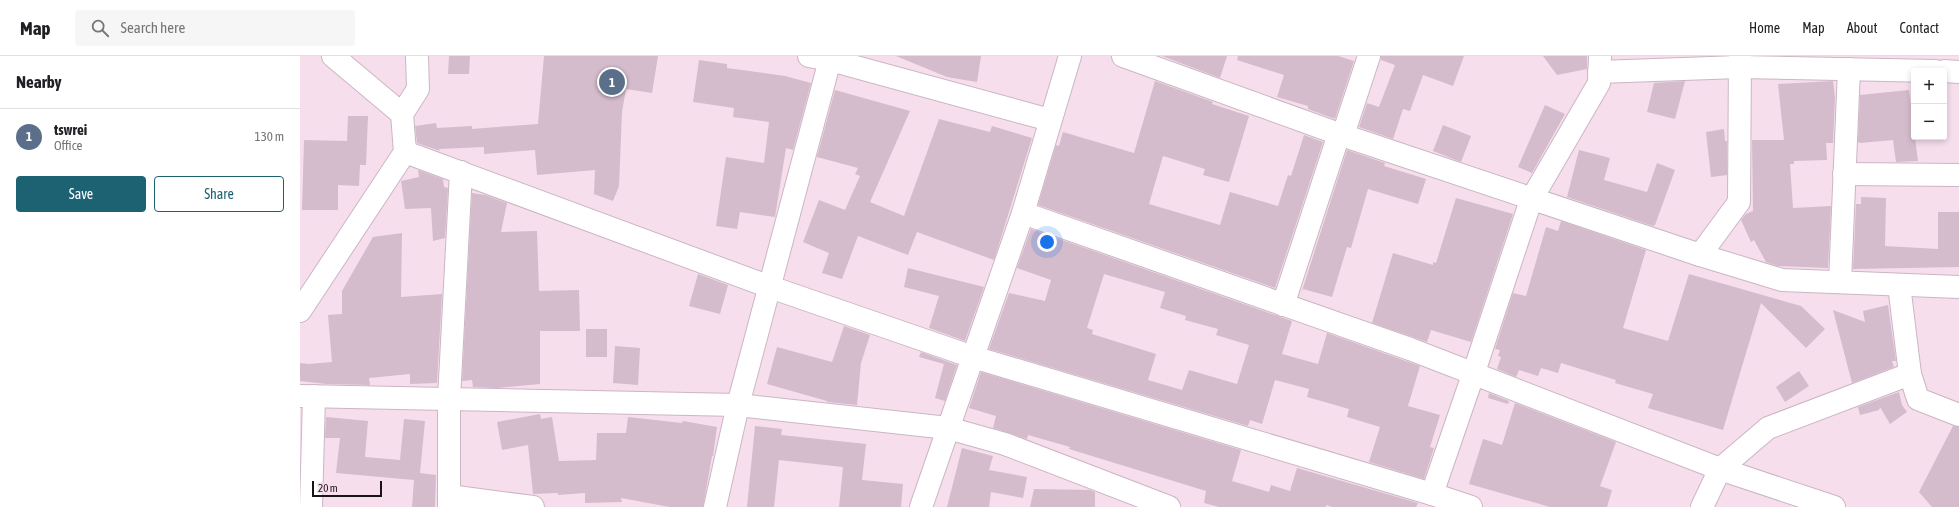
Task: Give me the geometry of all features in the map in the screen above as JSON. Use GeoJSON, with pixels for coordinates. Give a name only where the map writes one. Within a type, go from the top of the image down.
{"type":"FeatureCollection","features":[{"type":"Feature","properties":{"kind":"street"},"geometry":{"type":"LineString","coordinates":[[333,56],[402,114]]}},
{"type":"Feature","properties":{"kind":"street"},"geometry":{"type":"LineString","coordinates":[[300,311],[405,152],[402,114],[418,89],[417,56]]}},
{"type":"Feature","properties":{"kind":"street"},"geometry":{"type":"LineString","coordinates":[[809,56],[831,58],[1050,120]]}},
{"type":"Feature","properties":{"kind":"street"},"geometry":{"type":"LineString","coordinates":[[921,507],[1023,213],[1070,56]]}},
{"type":"Feature","properties":{"kind":"street"},"geometry":{"type":"LineString","coordinates":[[1123,56],[1341,134],[1700,255],[1782,280],[1959,287]]}},
{"type":"Feature","properties":{"kind":"street"},"geometry":{"type":"LineString","coordinates":[[1283,305],[1369,56]]}},
{"type":"Feature","properties":{"kind":"street"},"geometry":{"type":"LineString","coordinates":[[715,507],[738,404],[831,58]]}},
{"type":"Feature","properties":{"kind":"street"},"geometry":{"type":"LineString","coordinates":[[1700,255],[1739,202],[1739,62]]}},
{"type":"Feature","properties":{"kind":"street"},"geometry":{"type":"LineString","coordinates":[[1432,494],[1531,200],[1599,83],[1599,64],[1739,62],[1849,69],[1911,70]]}},
{"type":"Feature","properties":{"kind":"street"},"geometry":{"type":"LineString","coordinates":[[1840,282],[1849,69]]}},
{"type":"Feature","properties":{"kind":"street"},"geometry":{"type":"LineString","coordinates":[[1947,71],[1959,72]]}},
{"type":"Feature","properties":{"kind":"street"},"geometry":{"type":"LineString","coordinates":[[405,152],[770,287],[973,357],[1471,507]]}},
{"type":"Feature","properties":{"kind":"street"},"geometry":{"type":"LineString","coordinates":[[461,172],[449,399],[449,502],[533,507]]}},
{"type":"Feature","properties":{"kind":"street"},"geometry":{"type":"LineString","coordinates":[[1844,174],[1959,175]]}},
{"type":"Feature","properties":{"kind":"street"},"geometry":{"type":"LineString","coordinates":[[1023,213],[1474,372],[1720,469],[1834,507]]}},
{"type":"Feature","properties":{"kind":"street"},"geometry":{"type":"LineString","coordinates":[[1899,285],[1910,374],[1918,399],[1959,415]]}},
{"type":"Feature","properties":{"kind":"street"},"geometry":{"type":"LineString","coordinates":[[1702,507],[1720,469],[1768,428],[1910,374]]}},
{"type":"Feature","properties":{"kind":"street"},"geometry":{"type":"LineString","coordinates":[[311,507],[307,396],[738,404],[948,428],[1005,444],[1169,507]]}},
{"type":"Feature","properties":{"kind":"building"},"geometry":{"type":"Polygon","coordinates":[[[449,56],[470,56],[469,74],[448,74],[449,56]]]}},
{"type":"Feature","properties":{"kind":"building"},"geometry":{"type":"Polygon","coordinates":[[[544,56],[658,56],[652,93],[626,89],[622,112],[619,186],[613,201],[594,194],[595,170],[537,175],[535,150],[484,154],[484,147],[439,149],[440,151],[417,143],[415,126],[436,123],[437,128],[472,126],[472,129],[538,124],[544,56]]]}},
{"type":"Feature","properties":{"kind":"building"},"geometry":{"type":"Polygon","coordinates":[[[896,56],[981,56],[977,82],[947,77],[896,56]]]}},
{"type":"Feature","properties":{"kind":"building"},"geometry":{"type":"Polygon","coordinates":[[[1162,56],[1227,56],[1220,78],[1162,56]]]}},
{"type":"Feature","properties":{"kind":"building"},"geometry":{"type":"Polygon","coordinates":[[[1238,56],[1338,56],[1354,61],[1335,119],[1308,109],[1308,106],[1277,97],[1284,75],[1237,60],[1238,56]]]}},
{"type":"Feature","properties":{"kind":"building"},"geometry":{"type":"Polygon","coordinates":[[[1381,56],[1464,56],[1453,86],[1423,75],[1410,111],[1403,109],[1393,139],[1359,127],[1367,103],[1379,107],[1395,65],[1381,60],[1381,56]]]}},
{"type":"Feature","properties":{"kind":"building"},"geometry":{"type":"Polygon","coordinates":[[[1543,56],[1587,56],[1587,69],[1557,75],[1543,56]]]}},
{"type":"Feature","properties":{"kind":"building"},"geometry":{"type":"Polygon","coordinates":[[[699,60],[727,64],[727,68],[785,76],[811,83],[793,150],[786,148],[775,217],[740,212],[737,229],[716,226],[726,157],[764,163],[769,122],[733,117],[734,108],[693,102],[699,60]]]}},
{"type":"Feature","properties":{"kind":"building"},"geometry":{"type":"Polygon","coordinates":[[[1155,81],[1213,102],[1212,104],[1249,116],[1229,182],[1203,175],[1205,169],[1163,156],[1149,204],[1220,225],[1230,192],[1278,206],[1288,175],[1291,176],[1304,135],[1323,142],[1275,288],[1038,205],[1056,145],[1059,146],[1063,132],[1134,153],[1155,81]]]}},
{"type":"Feature","properties":{"kind":"building"},"geometry":{"type":"Polygon","coordinates":[[[1685,81],[1675,119],[1647,112],[1654,83],[1685,81]]]}},
{"type":"Feature","properties":{"kind":"building"},"geometry":{"type":"Polygon","coordinates":[[[1833,81],[1835,98],[1833,143],[1826,143],[1827,160],[1794,161],[1794,164],[1790,164],[1793,208],[1831,206],[1828,268],[1778,266],[1766,262],[1754,240],[1751,242],[1741,220],[1746,214],[1753,211],[1752,140],[1784,140],[1778,84],[1833,81]]]}},
{"type":"Feature","properties":{"kind":"building"},"geometry":{"type":"Polygon","coordinates":[[[835,90],[910,111],[870,202],[904,216],[939,119],[990,132],[992,126],[1032,138],[994,260],[917,232],[908,255],[858,236],[842,279],[822,273],[829,253],[803,242],[819,200],[845,210],[860,176],[855,174],[858,168],[817,157],[835,90]]]}},
{"type":"Feature","properties":{"kind":"building"},"geometry":{"type":"Polygon","coordinates":[[[1909,90],[1911,106],[1911,140],[1915,140],[1918,161],[1896,162],[1893,140],[1858,142],[1860,95],[1909,90]]]}},
{"type":"Feature","properties":{"kind":"building"},"geometry":{"type":"Polygon","coordinates":[[[1545,105],[1565,114],[1532,173],[1518,167],[1545,105]]]}},
{"type":"Feature","properties":{"kind":"building"},"geometry":{"type":"Polygon","coordinates":[[[348,116],[368,116],[366,165],[360,165],[359,186],[338,185],[338,210],[302,210],[304,140],[347,141],[348,116]]]}},
{"type":"Feature","properties":{"kind":"building"},"geometry":{"type":"Polygon","coordinates":[[[1443,125],[1471,136],[1461,162],[1433,151],[1443,125]]]}},
{"type":"Feature","properties":{"kind":"building"},"geometry":{"type":"Polygon","coordinates":[[[1724,129],[1725,141],[1727,141],[1727,175],[1711,177],[1706,132],[1724,129]]]}},
{"type":"Feature","properties":{"kind":"building"},"geometry":{"type":"Polygon","coordinates":[[[1347,150],[1385,163],[1384,166],[1426,179],[1418,204],[1368,189],[1351,248],[1347,247],[1332,297],[1303,289],[1300,297],[1347,150]]]}},
{"type":"Feature","properties":{"kind":"building"},"geometry":{"type":"Polygon","coordinates":[[[1579,150],[1610,158],[1604,180],[1647,192],[1657,163],[1675,170],[1655,225],[1653,226],[1567,197],[1579,150]]]}},
{"type":"Feature","properties":{"kind":"building"},"geometry":{"type":"Polygon","coordinates":[[[418,170],[443,179],[444,187],[448,188],[445,238],[433,241],[431,208],[405,209],[401,181],[419,177],[418,170]]]}},
{"type":"Feature","properties":{"kind":"building"},"geometry":{"type":"Polygon","coordinates":[[[472,193],[485,195],[507,203],[501,232],[537,231],[539,291],[579,290],[580,331],[540,331],[540,384],[497,388],[473,387],[472,380],[462,381],[472,193]]]}},
{"type":"Feature","properties":{"kind":"building"},"geometry":{"type":"Polygon","coordinates":[[[1861,197],[1886,198],[1885,246],[1938,249],[1938,212],[1959,212],[1959,267],[1853,269],[1856,204],[1861,204],[1861,197]]]}},
{"type":"Feature","properties":{"kind":"building"},"geometry":{"type":"Polygon","coordinates":[[[1456,198],[1513,214],[1471,342],[1431,330],[1427,342],[1372,323],[1393,253],[1433,265],[1433,262],[1436,263],[1456,198]]]}},
{"type":"Feature","properties":{"kind":"building"},"geometry":{"type":"Polygon","coordinates":[[[1561,221],[1646,250],[1623,328],[1668,341],[1689,274],[1801,306],[1825,329],[1806,348],[1761,303],[1723,430],[1648,408],[1653,394],[1615,383],[1616,380],[1561,363],[1558,373],[1541,368],[1538,376],[1519,370],[1516,377],[1497,369],[1501,357],[1498,356],[1500,350],[1495,349],[1513,293],[1526,296],[1546,227],[1558,231],[1561,221]]]}},
{"type":"Feature","properties":{"kind":"building"},"geometry":{"type":"Polygon","coordinates":[[[1031,229],[1292,321],[1282,354],[1318,364],[1327,333],[1420,366],[1408,406],[1440,415],[1430,447],[1434,448],[1424,479],[1369,462],[1380,427],[1347,417],[1349,409],[1307,397],[1309,389],[1275,380],[1262,424],[1250,420],[1248,426],[989,349],[1009,293],[1045,301],[1051,280],[1017,268],[1031,229]],[[1104,274],[1087,328],[1093,330],[1092,334],[1156,354],[1148,380],[1182,390],[1189,370],[1237,384],[1249,345],[1216,335],[1218,329],[1185,320],[1186,316],[1160,308],[1165,292],[1104,274]]]}},
{"type":"Feature","properties":{"kind":"building"},"geometry":{"type":"Polygon","coordinates":[[[402,233],[401,297],[442,294],[437,383],[410,384],[410,374],[369,378],[370,385],[326,384],[300,381],[300,363],[309,364],[332,362],[328,315],[342,314],[342,291],[373,237],[402,233]]]}},
{"type":"Feature","properties":{"kind":"building"},"geometry":{"type":"Polygon","coordinates":[[[908,268],[984,287],[965,341],[929,328],[939,296],[904,287],[908,268]]]}},
{"type":"Feature","properties":{"kind":"building"},"geometry":{"type":"Polygon","coordinates":[[[698,274],[728,285],[720,314],[689,306],[698,274]]]}},
{"type":"Feature","properties":{"kind":"building"},"geometry":{"type":"Polygon","coordinates":[[[1888,305],[1896,361],[1892,361],[1894,367],[1852,383],[1833,310],[1865,322],[1863,311],[1888,305]]]}},
{"type":"Feature","properties":{"kind":"building"},"geometry":{"type":"Polygon","coordinates":[[[844,326],[870,335],[861,363],[857,405],[827,402],[767,384],[777,347],[832,362],[844,326]]]}},
{"type":"Feature","properties":{"kind":"building"},"geometry":{"type":"Polygon","coordinates":[[[586,329],[607,329],[607,357],[586,357],[586,329]]]}},
{"type":"Feature","properties":{"kind":"building"},"geometry":{"type":"Polygon","coordinates":[[[615,346],[640,348],[638,385],[613,383],[615,346]]]}},
{"type":"Feature","properties":{"kind":"building"},"geometry":{"type":"Polygon","coordinates":[[[921,352],[957,365],[945,401],[935,398],[944,364],[919,357],[921,352]]]}},
{"type":"Feature","properties":{"kind":"building"},"geometry":{"type":"Polygon","coordinates":[[[1799,371],[1809,386],[1785,402],[1776,387],[1799,371]]]}},
{"type":"Feature","properties":{"kind":"building"},"geometry":{"type":"Polygon","coordinates":[[[981,372],[1241,450],[1232,481],[1269,492],[1271,485],[1290,491],[1297,468],[1418,503],[1416,507],[1332,507],[1326,505],[1326,507],[1219,507],[1204,503],[1206,491],[1069,449],[1070,447],[1028,435],[1027,439],[993,428],[996,416],[969,408],[981,372]]]}},
{"type":"Feature","properties":{"kind":"building"},"geometry":{"type":"Polygon","coordinates":[[[1899,392],[1902,405],[1907,412],[1890,424],[1880,407],[1879,410],[1860,415],[1858,407],[1899,392]]]}},
{"type":"Feature","properties":{"kind":"building"},"geometry":{"type":"Polygon","coordinates":[[[1489,393],[1509,401],[1508,404],[1488,398],[1489,393]]]}},
{"type":"Feature","properties":{"kind":"building"},"geometry":{"type":"Polygon","coordinates":[[[1515,403],[1616,442],[1600,486],[1612,490],[1607,507],[1550,507],[1469,484],[1483,439],[1502,445],[1515,403]]]}},
{"type":"Feature","properties":{"kind":"building"},"geometry":{"type":"Polygon","coordinates":[[[540,414],[541,419],[552,417],[559,461],[596,460],[597,433],[626,433],[628,417],[682,423],[683,421],[717,427],[703,507],[670,507],[621,498],[622,502],[585,503],[585,493],[558,495],[558,493],[533,494],[528,445],[502,450],[497,422],[540,414]]]}},
{"type":"Feature","properties":{"kind":"building"},"geometry":{"type":"Polygon","coordinates":[[[326,417],[368,421],[365,457],[400,460],[404,419],[425,421],[420,473],[436,475],[435,507],[412,507],[414,480],[336,473],[340,438],[325,438],[326,417]]]}},
{"type":"Feature","properties":{"kind":"building"},"geometry":{"type":"Polygon","coordinates":[[[755,426],[782,429],[781,435],[866,444],[862,480],[903,484],[901,507],[839,507],[843,467],[779,460],[774,507],[747,507],[755,426]]]}},
{"type":"Feature","properties":{"kind":"building"},"geometry":{"type":"Polygon","coordinates":[[[1953,426],[1959,427],[1959,507],[1932,507],[1919,492],[1953,426]]]}},
{"type":"Feature","properties":{"kind":"building"},"geometry":{"type":"Polygon","coordinates":[[[962,448],[993,456],[989,470],[1027,477],[1023,498],[991,492],[989,507],[947,507],[962,448]]]}},
{"type":"Feature","properties":{"kind":"building"},"geometry":{"type":"Polygon","coordinates":[[[1034,489],[1090,490],[1095,492],[1095,507],[1030,507],[1034,489]]]}},
{"type":"Feature","properties":{"kind":"place","name":"tswrei"},"geometry":{"type":"Point","coordinates":[612,82]}}]}
